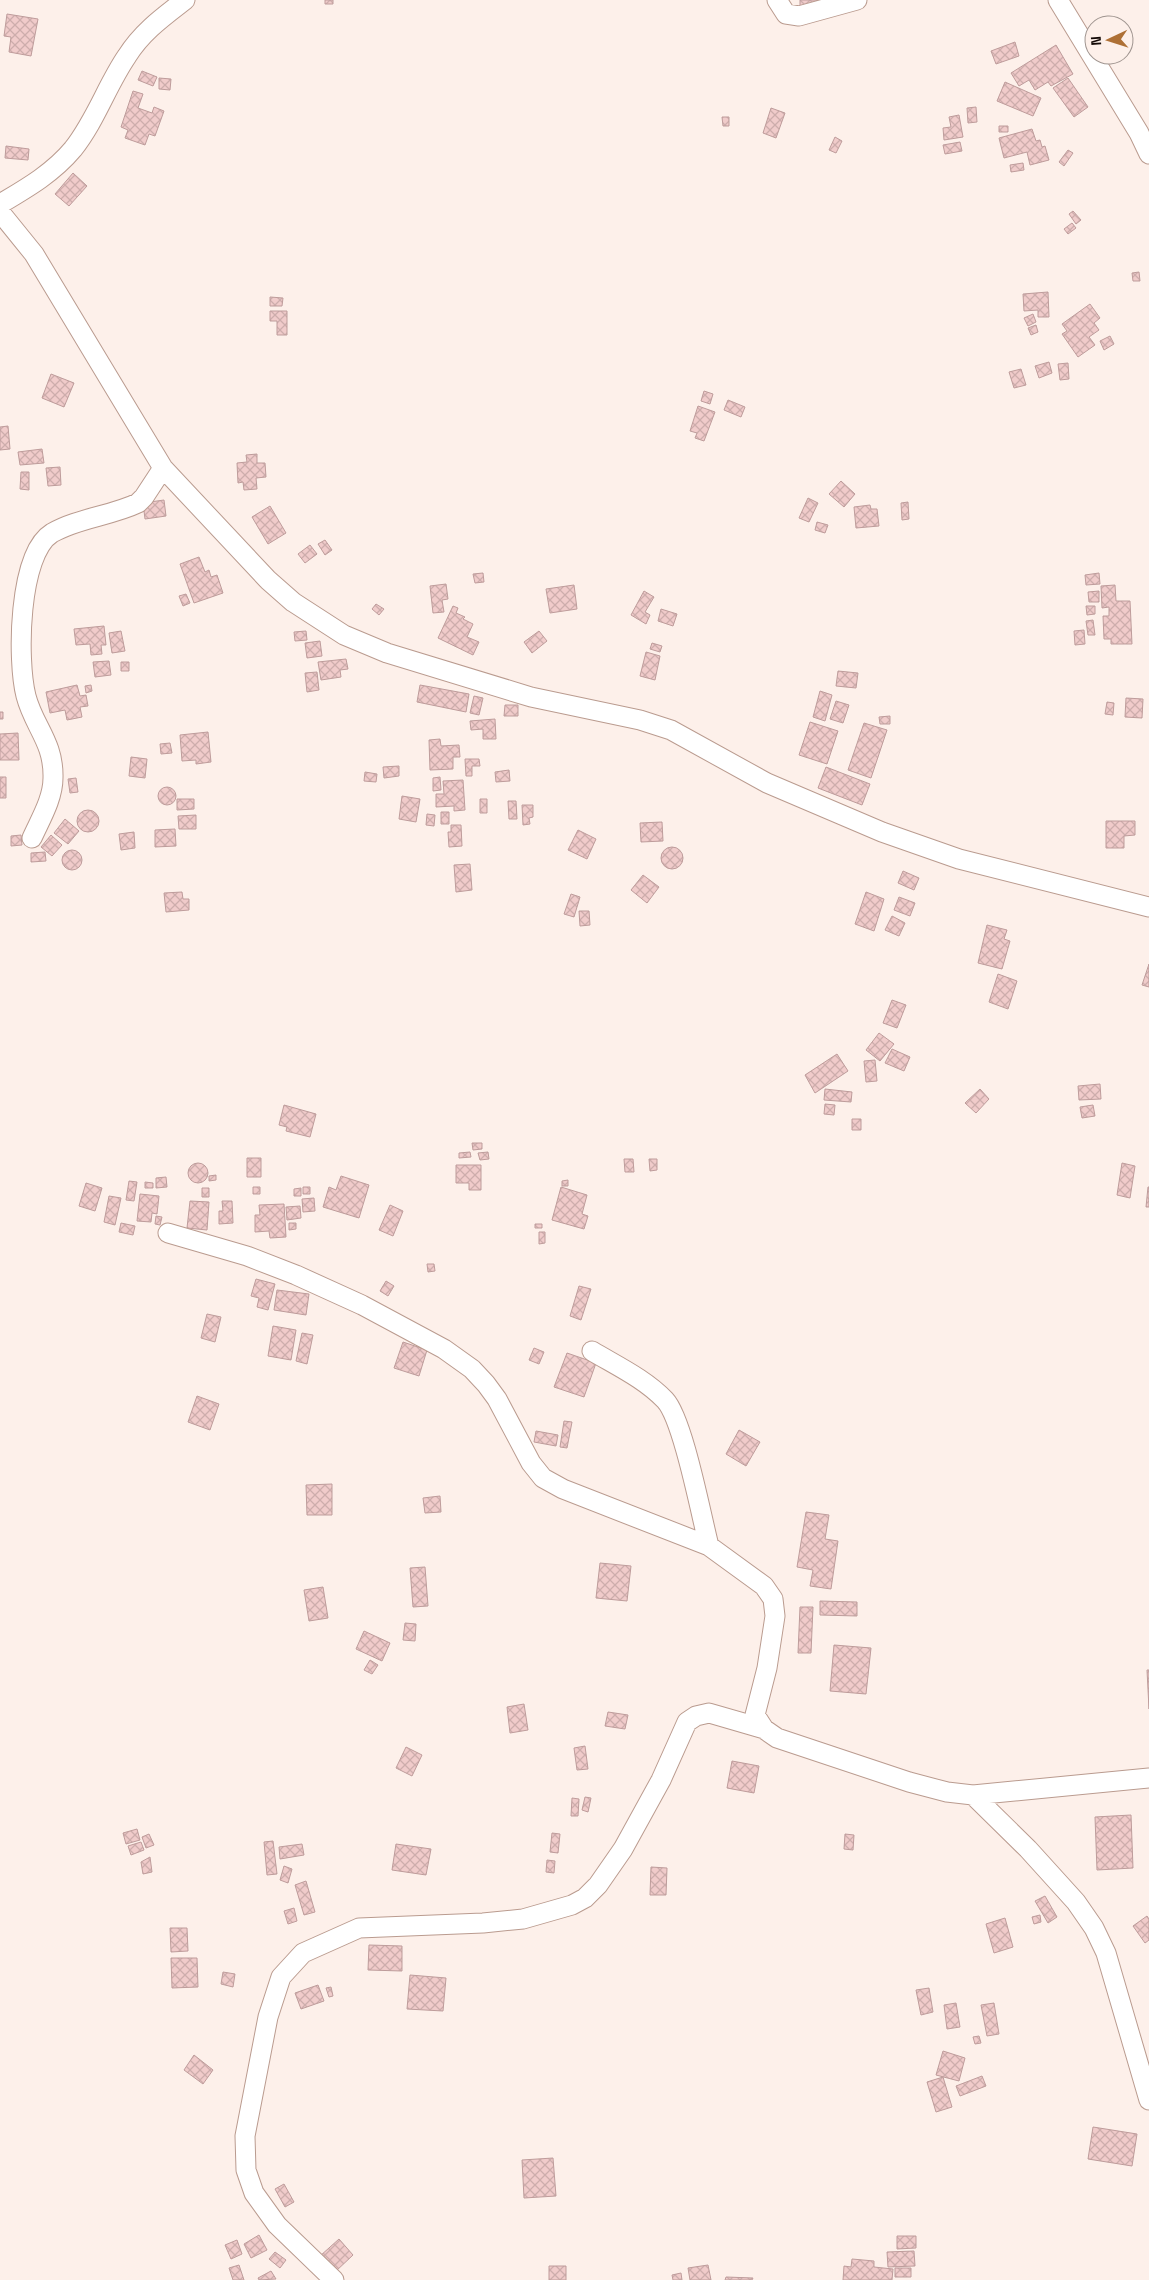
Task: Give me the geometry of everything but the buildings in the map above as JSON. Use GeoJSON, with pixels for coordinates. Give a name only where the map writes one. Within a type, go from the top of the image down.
{"type":"FeatureCollection","features":[{"type":"Feature","properties":{"kind":"street"},"geometry":{"type":"LineString","coordinates":[[0,204],[54,169],[73,149],[92,121],[127,56],[154,23],[185,0]]}},
{"type":"Feature","properties":{"kind":"street"},"geometry":{"type":"LineString","coordinates":[[777,0],[786,14],[799,16],[857,0]]}},
{"type":"Feature","properties":{"kind":"street"},"geometry":{"type":"LineString","coordinates":[[1058,0],[1139,133],[1149,154]]}},
{"type":"Feature","properties":{"kind":"street"},"geometry":{"type":"LineString","coordinates":[[0,212],[34,254],[163,468],[268,580],[292,602],[344,635],[387,652],[531,697],[640,720],[671,730],[766,783],[882,832],[959,859],[1149,906]]}},
{"type":"Feature","properties":{"kind":"street"},"geometry":{"type":"LineString","coordinates":[[32,838],[52,792],[53,779],[50,750],[26,699],[20,664],[24,597],[32,561],[40,543],[52,534],[68,526],[138,503],[144,498],[163,468]]}},
{"type":"Feature","properties":{"kind":"street"},"geometry":{"type":"LineString","coordinates":[[168,1233],[247,1256],[296,1275],[362,1306],[444,1349],[472,1369],[486,1384],[497,1399],[531,1463],[543,1478],[562,1489],[709,1546],[764,1586],[773,1599],[774,1625],[767,1668],[756,1711],[757,1720],[764,1729],[777,1738],[879,1773],[947,1792],[973,1795],[1149,1778]]}},
{"type":"Feature","properties":{"kind":"street"},"geometry":{"type":"LineString","coordinates":[[592,1351],[645,1383],[666,1401],[677,1422],[709,1546]]}},
{"type":"Feature","properties":{"kind":"street"},"geometry":{"type":"LineString","coordinates":[[334,2280],[277,2225],[254,2193],[246,2170],[245,2136],[268,2017],[282,1977],[303,1953],[359,1928],[483,1923],[523,1919],[572,1905],[585,1898],[598,1885],[623,1849],[661,1780],[687,1722],[696,1716],[709,1713],[764,1729]]}},
{"type":"Feature","properties":{"kind":"street"},"geometry":{"type":"LineString","coordinates":[[973,1795],[1028,1849],[1064,1889],[1094,1928],[1106,1953],[1149,2100]]}}]}
